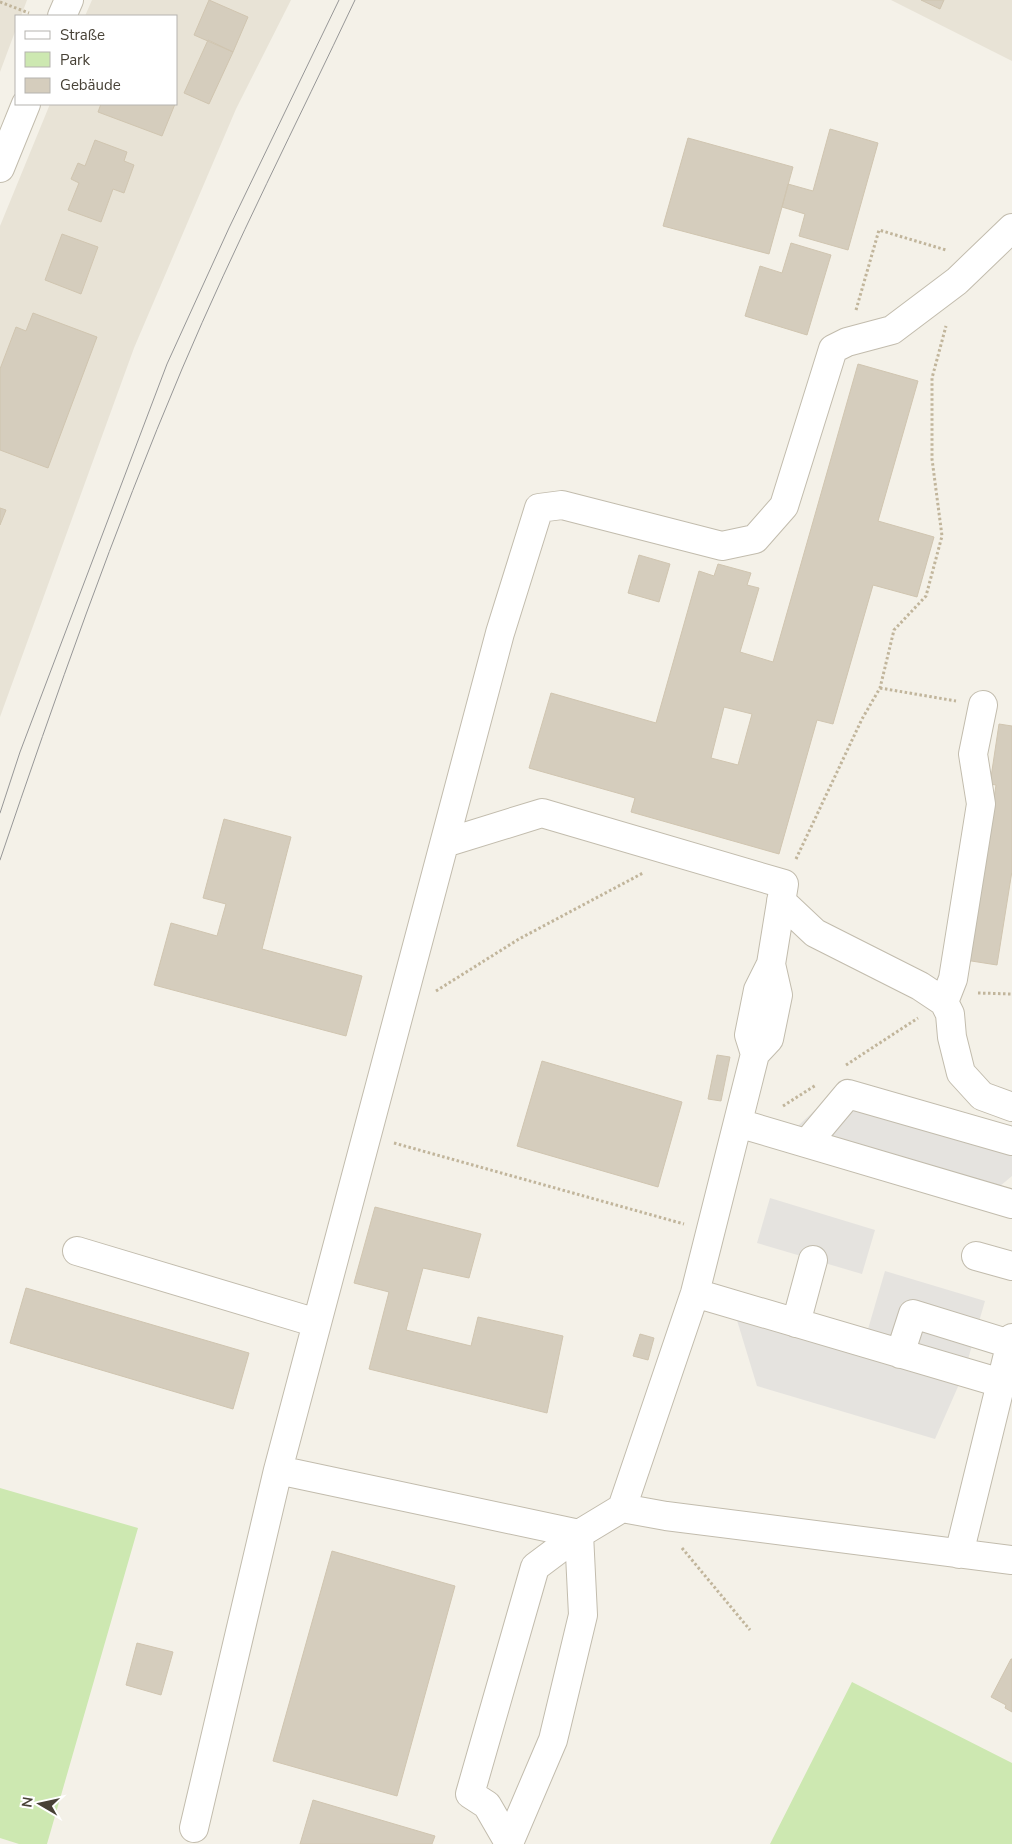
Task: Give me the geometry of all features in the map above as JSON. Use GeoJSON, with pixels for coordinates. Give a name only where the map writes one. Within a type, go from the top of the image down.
{"type":"FeatureCollection","features":[{"type":"Feature","properties":{"kind":"street"},"geometry":{"type":"LineString","coordinates":[[62,15],[69,0]]}},
{"type":"Feature","properties":{"kind":"street"},"geometry":{"type":"LineString","coordinates":[[0,168],[26,105]]}},
{"type":"Feature","properties":{"kind":"street"},"geometry":{"type":"LineString","coordinates":[[194,1828],[278,1470],[500,633],[539,508],[562,505],[722,546],[755,539],[784,506],[834,350],[847,342],[892,330],[957,281],[978,260],[990,252],[1012,228]]}},
{"type":"Feature","properties":{"kind":"street"},"geometry":{"type":"LineString","coordinates":[[944,1002],[953,979],[981,804],[973,754],[983,705]]}},
{"type":"Feature","properties":{"kind":"street"},"geometry":{"type":"LineString","coordinates":[[445,843],[542,813],[681,854],[783,892],[815,933],[920,986],[944,1002],[950,1014],[952,1037],[961,1073],[982,1096],[1012,1107]]}},
{"type":"Feature","properties":{"kind":"street"},"geometry":{"type":"LineString","coordinates":[[509,1843],[486,1805],[470,1794],[535,1567],[579,1534],[622,1508],[694,1293],[755,1054],[749,1035],[758,990],[772,964],[783,892]]}},
{"type":"Feature","properties":{"kind":"street"},"geometry":{"type":"LineString","coordinates":[[807,1143],[848,1094],[1012,1141]]}},
{"type":"Feature","properties":{"kind":"street"},"geometry":{"type":"LineString","coordinates":[[738,1123],[1012,1204]]}},
{"type":"Feature","properties":{"kind":"street"},"geometry":{"type":"LineString","coordinates":[[77,1250],[317,1323]]}},
{"type":"Feature","properties":{"kind":"street"},"geometry":{"type":"LineString","coordinates":[[976,1256],[1012,1266]]}},
{"type":"Feature","properties":{"kind":"street"},"geometry":{"type":"LineString","coordinates":[[796,1323],[813,1260]]}},
{"type":"Feature","properties":{"kind":"street"},"geometry":{"type":"LineString","coordinates":[[694,1293],[1001,1384]]}},
{"type":"Feature","properties":{"kind":"street"},"geometry":{"type":"LineString","coordinates":[[900,1354],[913,1314],[1011,1341],[959,1554]]}},
{"type":"Feature","properties":{"kind":"street"},"geometry":{"type":"LineString","coordinates":[[278,1470],[579,1534]]}},
{"type":"Feature","properties":{"kind":"street"},"geometry":{"type":"LineString","coordinates":[[622,1508],[666,1516],[1012,1560]]}},
{"type":"Feature","properties":{"kind":"street"},"geometry":{"type":"LineString","coordinates":[[509,1843],[553,1740],[583,1615],[579,1534]]}},
{"type":"Feature","properties":{"kind":"path"},"geometry":{"type":"LineString","coordinates":[[0,2],[29,13]]}},
{"type":"Feature","properties":{"kind":"path"},"geometry":{"type":"LineString","coordinates":[[847,342],[879,230],[978,260]]}},
{"type":"Feature","properties":{"kind":"path"},"geometry":{"type":"LineString","coordinates":[[783,892],[862,719],[880,688],[894,630],[926,596],[942,536],[932,459],[932,378],[957,281]]}},
{"type":"Feature","properties":{"kind":"path"},"geometry":{"type":"LineString","coordinates":[[880,688],[983,705]]}},
{"type":"Feature","properties":{"kind":"path"},"geometry":{"type":"LineString","coordinates":[[399,1014],[519,939],[681,854]]}},
{"type":"Feature","properties":{"kind":"path"},"geometry":{"type":"LineString","coordinates":[[367,1136],[710,1231]]}},
{"type":"Feature","properties":{"kind":"path"},"geometry":{"type":"LineString","coordinates":[[666,1516],[677,1542],[750,1630]]}},
{"type":"Feature","properties":{"kind":"shaded area"},"geometry":{"type":"Polygon","coordinates":[[[0,0],[27,0],[21,15],[15,15],[15,32],[0,72],[0,0]]]}},
{"type":"Feature","properties":{"kind":"shaded area"},"geometry":{"type":"Polygon","coordinates":[[[92,0],[291,0],[236,109],[134,348],[0,717],[0,226],[50,105],[178,105],[178,15],[85,15],[92,0]]]}},
{"type":"Feature","properties":{"kind":"shaded area"},"geometry":{"type":"Polygon","coordinates":[[[891,0],[1012,0],[1012,61],[891,0]]]}},
{"type":"Feature","properties":{"kind":"shaded area"},"geometry":{"type":"Polygon","coordinates":[[[842,1085],[1012,1134],[1012,1176],[987,1197],[786,1137],[842,1085]]]}},
{"type":"Feature","properties":{"kind":"shaded area"},"geometry":{"type":"Polygon","coordinates":[[[770,1198],[875,1230],[862,1274],[757,1243],[770,1198]]]}},
{"type":"Feature","properties":{"kind":"shaded area"},"geometry":{"type":"Polygon","coordinates":[[[885,1271],[985,1301],[964,1373],[935,1439],[757,1386],[736,1317],[866,1336],[885,1271]]]}},
{"type":"Feature","properties":{"kind":"green space"},"geometry":{"type":"Polygon","coordinates":[[[0,1488],[138,1528],[47,1844],[19,1844],[0,1838],[0,1488]]]}},
{"type":"Feature","properties":{"kind":"green space"},"geometry":{"type":"Polygon","coordinates":[[[852,1682],[1012,1763],[1012,1844],[770,1844],[852,1682]]]}},
{"type":"Feature","properties":{"kind":"building"},"geometry":{"type":"Polygon","coordinates":[[[209,0],[248,17],[233,52],[194,35],[209,0]]]}},
{"type":"Feature","properties":{"kind":"building"},"geometry":{"type":"Polygon","coordinates":[[[921,0],[944,0],[940,9],[921,0]]]}},
{"type":"Feature","properties":{"kind":"building"},"geometry":{"type":"Polygon","coordinates":[[[208,40],[233,52],[209,104],[184,93],[208,40]]]}},
{"type":"Feature","properties":{"kind":"building"},"geometry":{"type":"Polygon","coordinates":[[[101,105],[175,105],[162,136],[98,112],[101,105]]]}},
{"type":"Feature","properties":{"kind":"building"},"geometry":{"type":"Polygon","coordinates":[[[830,129],[878,143],[848,250],[799,236],[805,214],[782,207],[788,184],[813,191],[830,129]]]}},
{"type":"Feature","properties":{"kind":"building"},"geometry":{"type":"Polygon","coordinates":[[[688,138],[793,167],[769,254],[663,226],[688,138]]]}},
{"type":"Feature","properties":{"kind":"building"},"geometry":{"type":"Polygon","coordinates":[[[95,140],[127,152],[124,161],[134,165],[124,193],[113,189],[101,222],[68,210],[79,183],[71,179],[78,163],[85,166],[95,140]]]}},
{"type":"Feature","properties":{"kind":"building"},"geometry":{"type":"Polygon","coordinates":[[[62,234],[98,247],[81,294],[45,280],[62,234]]]}},
{"type":"Feature","properties":{"kind":"building"},"geometry":{"type":"Polygon","coordinates":[[[791,243],[831,255],[807,335],[745,316],[760,266],[782,273],[791,243]]]}},
{"type":"Feature","properties":{"kind":"building"},"geometry":{"type":"Polygon","coordinates":[[[33,313],[97,337],[48,468],[0,450],[0,369],[16,327],[26,331],[33,313]]]}},
{"type":"Feature","properties":{"kind":"building"},"geometry":{"type":"Polygon","coordinates":[[[858,364],[918,381],[878,521],[934,537],[917,597],[873,585],[833,724],[817,720],[779,854],[631,812],[635,798],[529,768],[551,693],[656,723],[699,571],[714,576],[718,564],[751,573],[747,585],[759,588],[740,652],[773,662],[858,364]],[[724,707],[711,758],[738,765],[752,714],[724,707]]]}},
{"type":"Feature","properties":{"kind":"building"},"geometry":{"type":"Polygon","coordinates":[[[0,508],[6,510],[0,525],[0,508]]]}},
{"type":"Feature","properties":{"kind":"building"},"geometry":{"type":"Polygon","coordinates":[[[639,555],[670,564],[659,602],[628,593],[639,555]]]}},
{"type":"Feature","properties":{"kind":"building"},"geometry":{"type":"Polygon","coordinates":[[[999,724],[1012,726],[1012,871],[997,965],[965,960],[979,898],[996,785],[990,784],[999,724]]]}},
{"type":"Feature","properties":{"kind":"building"},"geometry":{"type":"Polygon","coordinates":[[[224,819],[291,837],[262,949],[362,976],[346,1036],[154,985],[171,923],[217,936],[226,904],[203,898],[224,819]]]}},
{"type":"Feature","properties":{"kind":"building"},"geometry":{"type":"Polygon","coordinates":[[[717,1055],[730,1057],[721,1101],[708,1099],[717,1055]]]}},
{"type":"Feature","properties":{"kind":"building"},"geometry":{"type":"Polygon","coordinates":[[[542,1061],[682,1102],[658,1187],[517,1146],[542,1061]]]}},
{"type":"Feature","properties":{"kind":"building"},"geometry":{"type":"Polygon","coordinates":[[[375,1207],[481,1234],[469,1278],[423,1268],[406,1330],[471,1346],[478,1317],[563,1336],[547,1413],[369,1369],[389,1292],[354,1283],[375,1207]]]}},
{"type":"Feature","properties":{"kind":"building"},"geometry":{"type":"Polygon","coordinates":[[[26,1288],[249,1353],[233,1409],[10,1343],[26,1288]]]}},
{"type":"Feature","properties":{"kind":"building"},"geometry":{"type":"Polygon","coordinates":[[[640,1334],[654,1338],[648,1360],[633,1356],[640,1334]]]}},
{"type":"Feature","properties":{"kind":"building"},"geometry":{"type":"Polygon","coordinates":[[[332,1551],[455,1586],[397,1796],[273,1761],[332,1551]]]}},
{"type":"Feature","properties":{"kind":"building"},"geometry":{"type":"Polygon","coordinates":[[[137,1643],[173,1652],[161,1695],[126,1685],[137,1643]]]}},
{"type":"Feature","properties":{"kind":"building"},"geometry":{"type":"Polygon","coordinates":[[[1011,1659],[1012,1712],[1005,1708],[1006,1705],[991,1697],[1011,1659]]]}},
{"type":"Feature","properties":{"kind":"building"},"geometry":{"type":"Polygon","coordinates":[[[313,1800],[435,1836],[432,1844],[300,1844],[313,1800]]]}},
{"type":"Feature","properties":{"kind":"tram line"},"geometry":{"type":"LineString","coordinates":[[0,813],[20,752],[167,364],[229,228],[339,0]]}},
{"type":"Feature","properties":{"kind":"tram line"},"geometry":{"type":"LineString","coordinates":[[0,860],[86,613],[182,369],[223,276],[355,0]]}}]}
